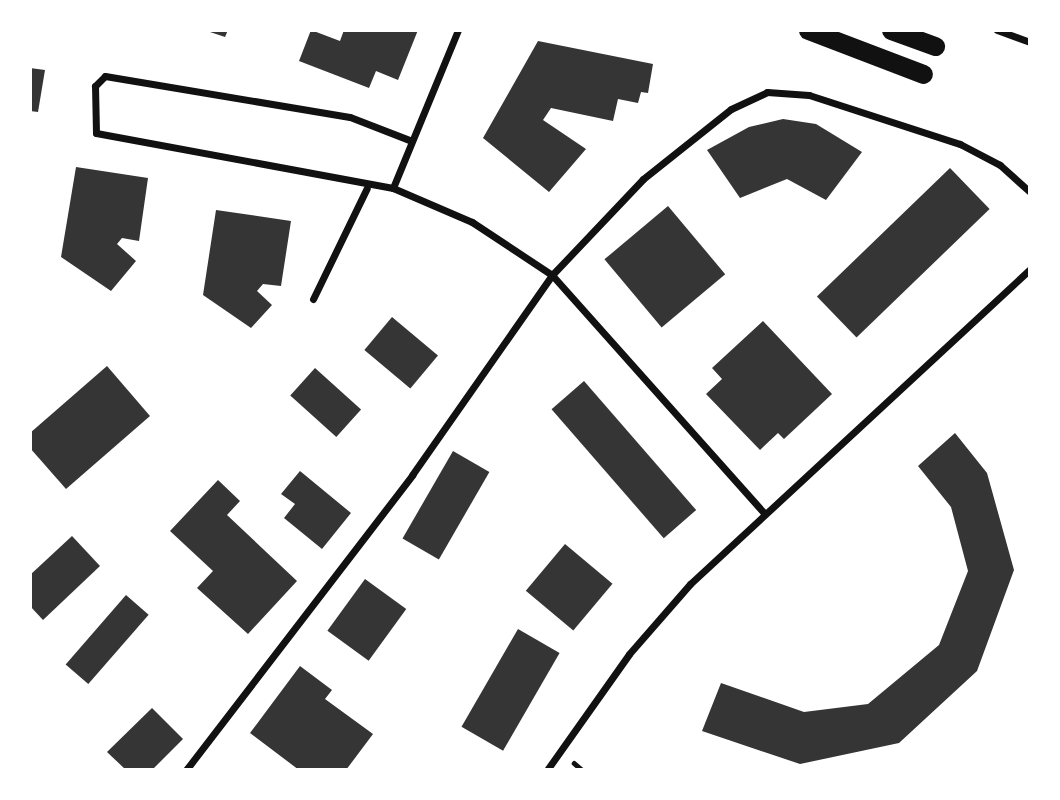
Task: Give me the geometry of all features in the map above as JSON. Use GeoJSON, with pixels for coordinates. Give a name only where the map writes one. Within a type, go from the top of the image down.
{"type":"FeatureCollection","features":[{"type":"Feature","properties":{"kind":"highway"},"geometry":{"type":"LineString","coordinates":[[808,30],[923,74]]}},
{"type":"Feature","properties":{"kind":"highway"},"geometry":{"type":"LineString","coordinates":[[891,30],[935,46]]}},
{"type":"Feature","properties":{"kind":"street"},"geometry":{"type":"LineString","coordinates":[[393,188],[458,30]]}},
{"type":"Feature","properties":{"kind":"street"},"geometry":{"type":"LineString","coordinates":[[997,30],[1030,42]]}},
{"type":"Feature","properties":{"kind":"street"},"geometry":{"type":"LineString","coordinates":[[412,141],[350,117],[104,76],[95,86],[96,133],[367,188],[393,188],[472,222],[552,275],[764,513]]}},
{"type":"Feature","properties":{"kind":"street"},"geometry":{"type":"LineString","coordinates":[[186,770],[412,475],[552,275],[664,160],[741,102],[767,92],[809,95],[960,144],[1000,165],[1030,192]]}},
{"type":"Feature","properties":{"kind":"street"},"geometry":{"type":"LineString","coordinates":[[313,299],[367,188]]}},
{"type":"Feature","properties":{"kind":"street"},"geometry":{"type":"LineString","coordinates":[[547,770],[639,641],[764,513],[1030,269]]}},
{"type":"Feature","properties":{"kind":"building"},"geometry":{"type":"Polygon","coordinates":[[[204,30],[228,30],[225,37],[204,30]]]}},
{"type":"Feature","properties":{"kind":"building"},"geometry":{"type":"Polygon","coordinates":[[[311,30],[340,41],[344,30],[418,30],[398,80],[376,71],[369,88],[299,61],[311,30]]]}},
{"type":"Feature","properties":{"kind":"building"},"geometry":{"type":"Polygon","coordinates":[[[538,41],[653,64],[648,93],[641,92],[638,103],[618,99],[613,121],[551,108],[543,120],[586,149],[549,192],[483,138],[538,41]]]}},
{"type":"Feature","properties":{"kind":"building"},"geometry":{"type":"Polygon","coordinates":[[[30,68],[45,70],[38,112],[30,111],[30,68]]]}},
{"type":"Feature","properties":{"kind":"building"},"geometry":{"type":"Polygon","coordinates":[[[783,119],[816,124],[862,152],[826,200],[787,179],[740,198],[707,150],[749,127],[783,119]]]}},
{"type":"Feature","properties":{"kind":"building"},"geometry":{"type":"Polygon","coordinates":[[[76,167],[148,178],[139,241],[122,238],[117,244],[136,261],[111,291],[61,257],[76,167]]]}},
{"type":"Feature","properties":{"kind":"building"},"geometry":{"type":"Polygon","coordinates":[[[950,168],[990,209],[857,338],[817,297],[950,168]]]}},
{"type":"Feature","properties":{"kind":"building"},"geometry":{"type":"Polygon","coordinates":[[[668,206],[725,274],[662,328],[604,259],[668,206]]]}},
{"type":"Feature","properties":{"kind":"building"},"geometry":{"type":"Polygon","coordinates":[[[216,210],[291,221],[281,286],[263,284],[257,291],[272,305],[251,328],[203,295],[216,210]]]}},
{"type":"Feature","properties":{"kind":"building"},"geometry":{"type":"Polygon","coordinates":[[[392,317],[438,356],[410,389],[364,350],[392,317]]]}},
{"type":"Feature","properties":{"kind":"building"},"geometry":{"type":"Polygon","coordinates":[[[763,321],[832,394],[784,439],[778,433],[760,450],[706,394],[722,379],[712,368],[763,321]]]}},
{"type":"Feature","properties":{"kind":"building"},"geometry":{"type":"Polygon","coordinates":[[[107,366],[150,416],[66,489],[30,448],[30,433],[107,366]]]}},
{"type":"Feature","properties":{"kind":"building"},"geometry":{"type":"Polygon","coordinates":[[[315,368],[361,409],[336,437],[290,395],[315,368]]]}},
{"type":"Feature","properties":{"kind":"building"},"geometry":{"type":"Polygon","coordinates":[[[584,381],[696,510],[664,538],[552,409],[584,381]]]}},
{"type":"Feature","properties":{"kind":"building"},"geometry":{"type":"Polygon","coordinates":[[[955,433],[987,473],[1014,570],[977,671],[899,743],[800,764],[702,731],[721,683],[804,712],[868,704],[939,645],[968,571],[951,507],[918,466],[955,433]]]}},
{"type":"Feature","properties":{"kind":"building"},"geometry":{"type":"Polygon","coordinates":[[[453,451],[489,472],[439,559],[402,538],[453,451]]]}},
{"type":"Feature","properties":{"kind":"building"},"geometry":{"type":"Polygon","coordinates":[[[300,471],[351,513],[322,549],[284,518],[295,504],[281,494],[300,471]]]}},
{"type":"Feature","properties":{"kind":"building"},"geometry":{"type":"Polygon","coordinates":[[[218,480],[240,501],[227,515],[297,581],[248,634],[197,588],[213,571],[170,531],[218,480]]]}},
{"type":"Feature","properties":{"kind":"building"},"geometry":{"type":"Polygon","coordinates":[[[72,536],[100,566],[43,620],[30,606],[30,575],[72,536]]]}},
{"type":"Feature","properties":{"kind":"building"},"geometry":{"type":"Polygon","coordinates":[[[565,544],[612,584],[573,631],[526,591],[565,544]]]}},
{"type":"Feature","properties":{"kind":"building"},"geometry":{"type":"Polygon","coordinates":[[[365,579],[406,609],[369,661],[327,631],[365,579]]]}},
{"type":"Feature","properties":{"kind":"building"},"geometry":{"type":"Polygon","coordinates":[[[126,595],[149,615],[88,684],[66,664],[126,595]]]}},
{"type":"Feature","properties":{"kind":"building"},"geometry":{"type":"Polygon","coordinates":[[[518,629],[560,653],[503,751],[462,727],[518,629]]]}},
{"type":"Feature","properties":{"kind":"building"},"geometry":{"type":"Polygon","coordinates":[[[300,666],[332,690],[325,699],[373,734],[346,770],[299,770],[250,733],[300,666]]]}},
{"type":"Feature","properties":{"kind":"building"},"geometry":{"type":"Polygon","coordinates":[[[152,708],[183,739],[152,770],[126,770],[107,752],[152,708]]]}}]}
